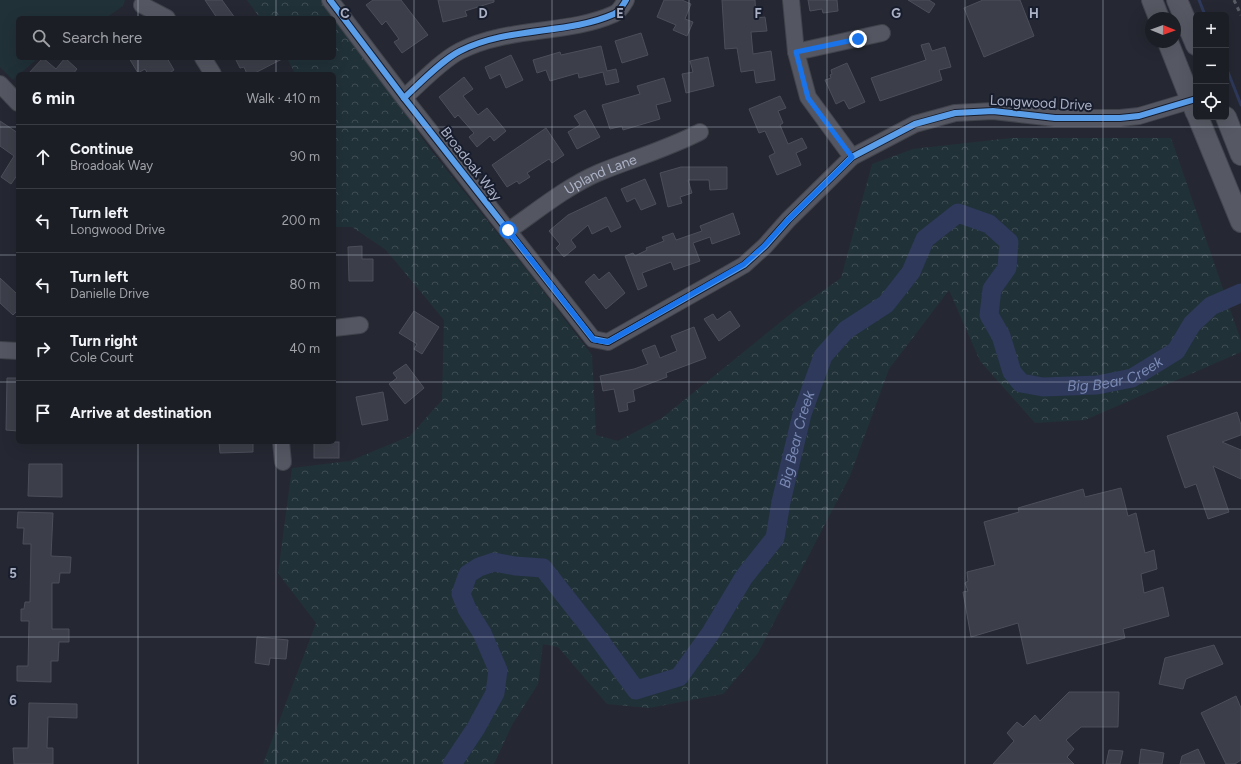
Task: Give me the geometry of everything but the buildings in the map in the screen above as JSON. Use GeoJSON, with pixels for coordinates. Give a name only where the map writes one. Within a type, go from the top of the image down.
{"type":"FeatureCollection","features":[{"type":"Feature","properties":{"kind":"main road"},"geometry":{"type":"LineString","coordinates":[[1152,0],[1157,12]]}},
{"type":"Feature","properties":{"kind":"main road"},"geometry":{"type":"LineString","coordinates":[[1178,0],[1193,38]]}},
{"type":"Feature","properties":{"kind":"main road"},"geometry":{"type":"LineString","coordinates":[[1170,48],[1193,103]]}},
{"type":"Feature","properties":{"kind":"main road"},"geometry":{"type":"LineString","coordinates":[[1200,120],[1241,222]]}},
{"type":"Feature","properties":{"kind":"main road"},"geometry":{"type":"LineString","coordinates":[[1227,120],[1241,154]]}},
{"type":"Feature","properties":{"kind":"street","name":"Broadoak Way"},"geometry":{"type":"LineString","coordinates":[[330,0],[404,98],[596,341]]}},
{"type":"Feature","properties":{"kind":"street"},"geometry":{"type":"LineString","coordinates":[[791,0],[796,52],[808,98],[852,157]]}},
{"type":"Feature","properties":{"kind":"street"},"geometry":{"type":"LineString","coordinates":[[404,98],[458,51],[487,40],[517,33],[579,24],[615,13],[624,4]]}},
{"type":"Feature","properties":{"kind":"street"},"geometry":{"type":"LineString","coordinates":[[142,5],[163,16]]}},
{"type":"Feature","properties":{"kind":"street"},"geometry":{"type":"LineString","coordinates":[[796,52],[882,33]]}},
{"type":"Feature","properties":{"kind":"street"},"geometry":{"type":"LineString","coordinates":[[204,60],[212,72]]}},
{"type":"Feature","properties":{"kind":"street"},"geometry":{"type":"LineString","coordinates":[[0,84],[16,101]]}},
{"type":"Feature","properties":{"kind":"street","name":"Longwood Drive"},"geometry":{"type":"LineString","coordinates":[[596,341],[608,342],[744,264],[764,246],[788,220],[852,157],[915,124],[955,114],[993,111],[1055,118],[1120,118],[1193,108]]}},
{"type":"Feature","properties":{"kind":"street","name":"Upland Lane"},"geometry":{"type":"LineString","coordinates":[[508,230],[570,188],[597,173],[677,144],[700,132]]}},
{"type":"Feature","properties":{"kind":"street"},"geometry":{"type":"LineString","coordinates":[[336,328],[360,325]]}},
{"type":"Feature","properties":{"kind":"street"},"geometry":{"type":"LineString","coordinates":[[0,350],[16,351]]}},
{"type":"Feature","properties":{"kind":"street"},"geometry":{"type":"LineString","coordinates":[[281,444],[284,462]]}},
{"type":"Feature","properties":{"kind":"green space"},"geometry":{"type":"Polygon","coordinates":[[[0,0],[125,0],[123,6],[109,16],[16,16],[16,60],[36,60],[22,72],[16,72],[16,77],[13,80],[0,67],[0,0]]]}},
{"type":"Feature","properties":{"kind":"green space"},"geometry":{"type":"Polygon","coordinates":[[[247,0],[326,0],[430,149],[530,274],[592,355],[596,435],[618,441],[662,418],[798,308],[841,278],[872,164],[913,149],[1011,138],[1171,138],[1241,341],[1241,352],[1085,420],[1035,423],[980,361],[949,290],[889,369],[850,476],[758,653],[723,694],[649,708],[607,704],[558,647],[543,644],[538,684],[512,725],[494,764],[263,764],[316,623],[278,573],[292,468],[350,461],[410,436],[442,400],[444,320],[386,250],[352,227],[336,227],[336,72],[294,72],[288,60],[336,60],[336,16],[259,16],[247,0]]]}},
{"type":"Feature","properties":{"kind":"waterway"},"geometry":{"type":"LineString","coordinates":[[1199,0],[1204,12]]}},
{"type":"Feature","properties":{"kind":"waterway"},"geometry":{"type":"LineString","coordinates":[[1229,75],[1241,105]]}},
{"type":"Feature","properties":{"kind":"waterway","name":"Big Bear Creek"},"geometry":{"type":"LineString","coordinates":[[452,764],[476,728],[495,693],[498,670],[482,633],[467,609],[461,594],[468,574],[479,567],[494,562],[515,566],[543,568],[598,638],[636,690],[679,677],[710,634],[744,577],[775,538],[781,502],[802,414],[823,356],[846,330],[886,304],[911,272],[925,239],[958,213],[989,224],[1009,242],[1007,268],[992,289],[989,315],[1001,336],[1012,372],[1021,383],[1043,387],[1097,385],[1132,378],[1176,351],[1192,324],[1211,306],[1241,293]]}},
{"type":"Feature","properties":{"kind":"railway"},"geometry":{"type":"LineString","coordinates":[[1234,0],[1241,15]]}},
{"type":"Feature","properties":{"kind":"cycle path"},"geometry":{"type":"LineString","coordinates":[[330,0],[404,98],[593,339],[608,342],[744,265],[765,246],[788,220],[852,157],[915,124],[955,113],[993,111],[1055,118],[1120,118],[1139,116],[1193,100]]}},
{"type":"Feature","properties":{"kind":"cycle path"},"geometry":{"type":"LineString","coordinates":[[404,98],[438,66],[460,51],[479,43],[498,38],[596,21],[616,13],[626,0]]}},
{"type":"Feature","properties":{"kind":"route"},"geometry":{"type":"LineString","coordinates":[[508,230],[594,340],[608,342],[744,264],[764,246],[788,220],[852,157],[808,98],[796,52],[858,39]]}}]}
